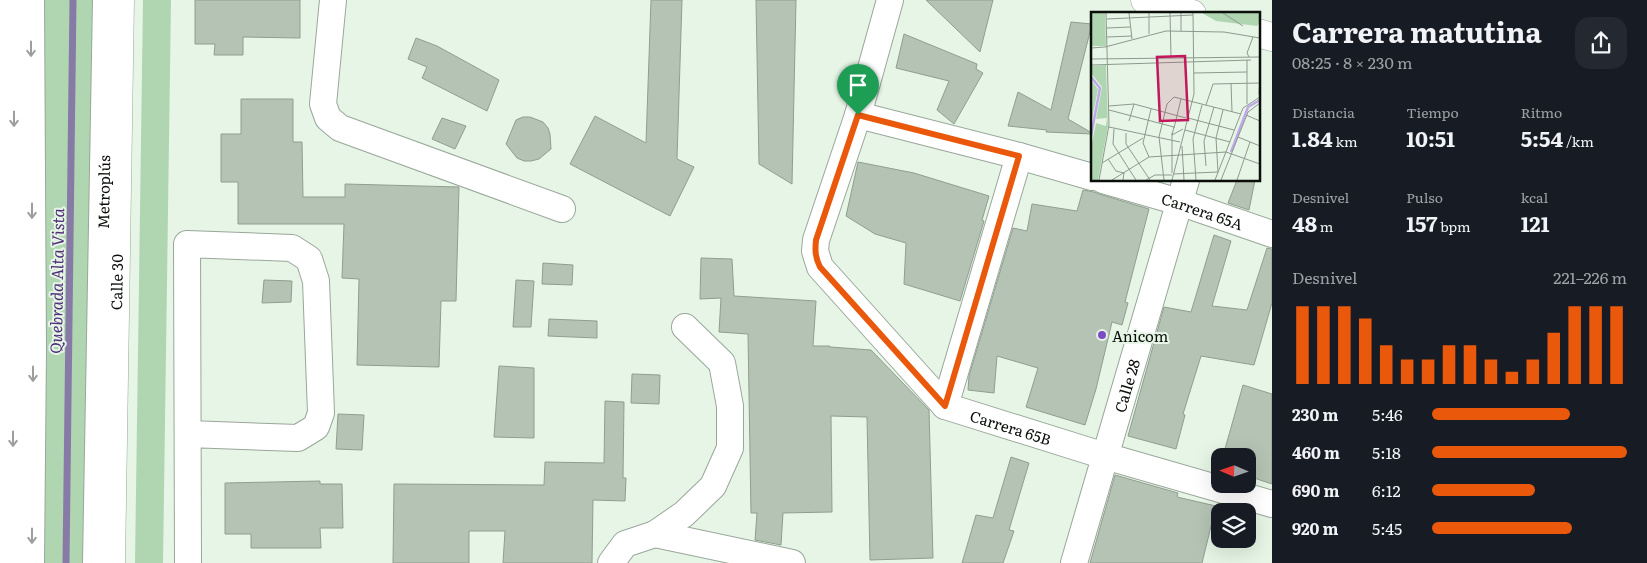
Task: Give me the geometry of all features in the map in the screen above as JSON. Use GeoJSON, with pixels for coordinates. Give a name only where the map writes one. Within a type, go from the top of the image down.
{"type":"FeatureCollection","features":[{"type":"Feature","properties":{"kind":"main road"},"geometry":{"type":"LineString","coordinates":[[13,563],[7,295],[14,0]]}},
{"type":"Feature","properties":{"kind":"main road","name":"Calle 30"},"geometry":{"type":"LineString","coordinates":[[111,563],[120,0]]}},
{"type":"Feature","properties":{"kind":"main road"},"geometry":{"type":"LineString","coordinates":[[1145,0],[1185,12]]}},
{"type":"Feature","properties":{"kind":"street"},"geometry":{"type":"LineString","coordinates":[[31,0],[32,563]]}},
{"type":"Feature","properties":{"kind":"street","name":"Metroplús"},"geometry":{"type":"LineString","coordinates":[[96,563],[106,0]]}},
{"type":"Feature","properties":{"kind":"street"},"geometry":{"type":"LineString","coordinates":[[890,0],[858,115],[816,240],[815,251],[820,267],[945,406]]}},
{"type":"Feature","properties":{"kind":"street"},"geometry":{"type":"LineString","coordinates":[[332,2],[323,104],[328,118],[340,128],[562,209]]}},
{"type":"Feature","properties":{"kind":"street"},"geometry":{"type":"LineString","coordinates":[[858,115],[1019,156],[1091,177]]}},
{"type":"Feature","properties":{"kind":"street"},"geometry":{"type":"LineString","coordinates":[[945,406],[1019,156]]}},
{"type":"Feature","properties":{"kind":"street","name":"Carrera 65A"},"geometry":{"type":"LineString","coordinates":[[1110,181],[1182,191],[1272,234]]}},
{"type":"Feature","properties":{"kind":"street","name":"Calle 28"},"geometry":{"type":"LineString","coordinates":[[1074,563],[1182,191]]}},
{"type":"Feature","properties":{"kind":"street"},"geometry":{"type":"LineString","coordinates":[[188,434],[298,438],[316,427],[321,413],[316,280],[310,259],[292,248],[187,244],[188,563]]}},
{"type":"Feature","properties":{"kind":"street"},"geometry":{"type":"LineString","coordinates":[[611,563],[625,544],[655,534],[684,514],[713,486],[730,448],[730,406],[722,363],[685,327]]}},
{"type":"Feature","properties":{"kind":"street","name":"Carrera 65B"},"geometry":{"type":"LineString","coordinates":[[945,406],[1105,456],[1272,504]]}},
{"type":"Feature","properties":{"kind":"street"},"geometry":{"type":"LineString","coordinates":[[655,534],[792,563]]}},
{"type":"Feature","properties":{"kind":"green space"},"geometry":{"type":"Polygon","coordinates":[[[38,0],[98,0],[87,563],[38,563],[38,0]]]}},
{"type":"Feature","properties":{"kind":"green space"},"geometry":{"type":"Polygon","coordinates":[[[143,0],[171,0],[163,563],[135,563],[143,0]]]}},
{"type":"Feature","properties":{"kind":"building"},"geometry":{"type":"Polygon","coordinates":[[[195,0],[300,0],[300,38],[243,37],[243,55],[214,55],[215,44],[195,44],[195,0]]]}},
{"type":"Feature","properties":{"kind":"building"},"geometry":{"type":"Polygon","coordinates":[[[651,0],[682,0],[677,159],[694,167],[670,216],[570,164],[595,116],[646,143],[651,0]]]}},
{"type":"Feature","properties":{"kind":"building"},"geometry":{"type":"Polygon","coordinates":[[[756,0],[796,0],[792,184],[759,164],[756,0]]]}},
{"type":"Feature","properties":{"kind":"building"},"geometry":{"type":"Polygon","coordinates":[[[926,0],[993,0],[980,52],[926,0]]]}},
{"type":"Feature","properties":{"kind":"building"},"geometry":{"type":"Polygon","coordinates":[[[1071,22],[1091,24],[1068,119],[1091,134],[1046,132],[1047,130],[1008,126],[1018,92],[1051,110],[1071,22]]]}},
{"type":"Feature","properties":{"kind":"building"},"geometry":{"type":"Polygon","coordinates":[[[904,34],[977,64],[976,69],[983,73],[954,124],[937,110],[949,81],[896,68],[904,34]]]}},
{"type":"Feature","properties":{"kind":"building"},"geometry":{"type":"Polygon","coordinates":[[[416,38],[437,46],[499,80],[487,111],[422,78],[427,67],[408,59],[416,38]]]}},
{"type":"Feature","properties":{"kind":"building"},"geometry":{"type":"Polygon","coordinates":[[[241,99],[293,99],[293,142],[302,142],[303,197],[345,197],[345,184],[459,187],[456,301],[441,301],[439,367],[357,365],[359,279],[342,278],[344,224],[238,224],[238,182],[221,182],[221,134],[241,134],[241,99]]]}},
{"type":"Feature","properties":{"kind":"building"},"geometry":{"type":"Polygon","coordinates":[[[530,117],[543,122],[548,128],[551,149],[539,159],[524,161],[517,158],[506,144],[516,120],[530,117]]]}},
{"type":"Feature","properties":{"kind":"building"},"geometry":{"type":"Polygon","coordinates":[[[442,118],[466,126],[455,149],[432,139],[442,118]]]}},
{"type":"Feature","properties":{"kind":"building"},"geometry":{"type":"Polygon","coordinates":[[[858,162],[914,173],[989,196],[982,220],[984,221],[960,301],[904,284],[906,243],[875,234],[846,216],[858,162]]]}},
{"type":"Feature","properties":{"kind":"building"},"geometry":{"type":"Polygon","coordinates":[[[1237,181],[1255,181],[1249,210],[1228,203],[1237,181]]]}},
{"type":"Feature","properties":{"kind":"building"},"geometry":{"type":"Polygon","coordinates":[[[1083,190],[1149,209],[1125,302],[1128,303],[1122,325],[1112,322],[1096,389],[1085,425],[1026,407],[1038,368],[997,356],[994,393],[968,390],[969,376],[1013,228],[1027,231],[1032,204],[1077,211],[1083,190]]]}},
{"type":"Feature","properties":{"kind":"building"},"geometry":{"type":"Polygon","coordinates":[[[1214,235],[1231,241],[1212,306],[1247,310],[1267,248],[1272,249],[1272,303],[1254,365],[1201,356],[1183,414],[1185,415],[1176,449],[1128,436],[1164,307],[1191,312],[1214,235]]]}},
{"type":"Feature","properties":{"kind":"building"},"geometry":{"type":"Polygon","coordinates":[[[701,258],[732,259],[734,296],[816,301],[813,346],[871,350],[929,410],[933,558],[870,560],[867,417],[831,416],[832,512],[783,513],[781,545],[755,540],[757,513],[751,513],[748,334],[719,332],[721,298],[700,299],[701,258]]]}},
{"type":"Feature","properties":{"kind":"building"},"geometry":{"type":"Polygon","coordinates":[[[543,263],[573,265],[572,285],[542,284],[543,263]]]}},
{"type":"Feature","properties":{"kind":"building"},"geometry":{"type":"Polygon","coordinates":[[[264,280],[292,281],[291,302],[262,303],[264,280]]]}},
{"type":"Feature","properties":{"kind":"building"},"geometry":{"type":"Polygon","coordinates":[[[516,280],[534,281],[531,327],[513,327],[516,280]]]}},
{"type":"Feature","properties":{"kind":"building"},"geometry":{"type":"Polygon","coordinates":[[[549,319],[597,321],[597,338],[548,336],[549,319]]]}},
{"type":"Feature","properties":{"kind":"building"},"geometry":{"type":"Polygon","coordinates":[[[499,366],[534,368],[534,438],[494,437],[499,366]]]}},
{"type":"Feature","properties":{"kind":"building"},"geometry":{"type":"Polygon","coordinates":[[[632,374],[660,375],[659,404],[631,403],[632,374]]]}},
{"type":"Feature","properties":{"kind":"building"},"geometry":{"type":"Polygon","coordinates":[[[1243,385],[1272,394],[1272,484],[1256,479],[1256,448],[1225,448],[1243,385]]]}},
{"type":"Feature","properties":{"kind":"building"},"geometry":{"type":"Polygon","coordinates":[[[605,401],[624,402],[623,478],[626,478],[625,501],[593,500],[592,563],[503,563],[505,531],[469,531],[469,563],[393,563],[394,484],[544,485],[545,462],[604,463],[605,401]]]}},
{"type":"Feature","properties":{"kind":"building"},"geometry":{"type":"Polygon","coordinates":[[[338,414],[364,415],[362,450],[336,449],[338,414]]]}},
{"type":"Feature","properties":{"kind":"building"},"geometry":{"type":"Polygon","coordinates":[[[1011,457],[1029,463],[1009,530],[1014,531],[1003,563],[962,563],[976,515],[993,518],[1011,457]]]}},
{"type":"Feature","properties":{"kind":"building"},"geometry":{"type":"Polygon","coordinates":[[[1115,475],[1178,493],[1177,497],[1211,505],[1211,526],[1202,563],[1090,563],[1115,475]]]}},
{"type":"Feature","properties":{"kind":"building"},"geometry":{"type":"Polygon","coordinates":[[[320,481],[320,484],[342,484],[343,528],[320,528],[321,548],[251,548],[251,534],[225,534],[225,483],[320,481]]]}},
{"type":"Feature","properties":{"kind":"waterway","name":"Quebrada Alta Vista"},"geometry":{"type":"LineString","coordinates":[[66,563],[73,0]]}},
{"type":"Feature","properties":{"kind":"place","name":"Anicom"},"geometry":{"type":"Point","coordinates":[1102,335]}},
{"type":"Feature","properties":{"kind":"route"},"geometry":{"type":"LineString","coordinates":[[858,115],[1019,156],[945,406],[820,267],[816,259],[816,240],[858,115]]}}]}
